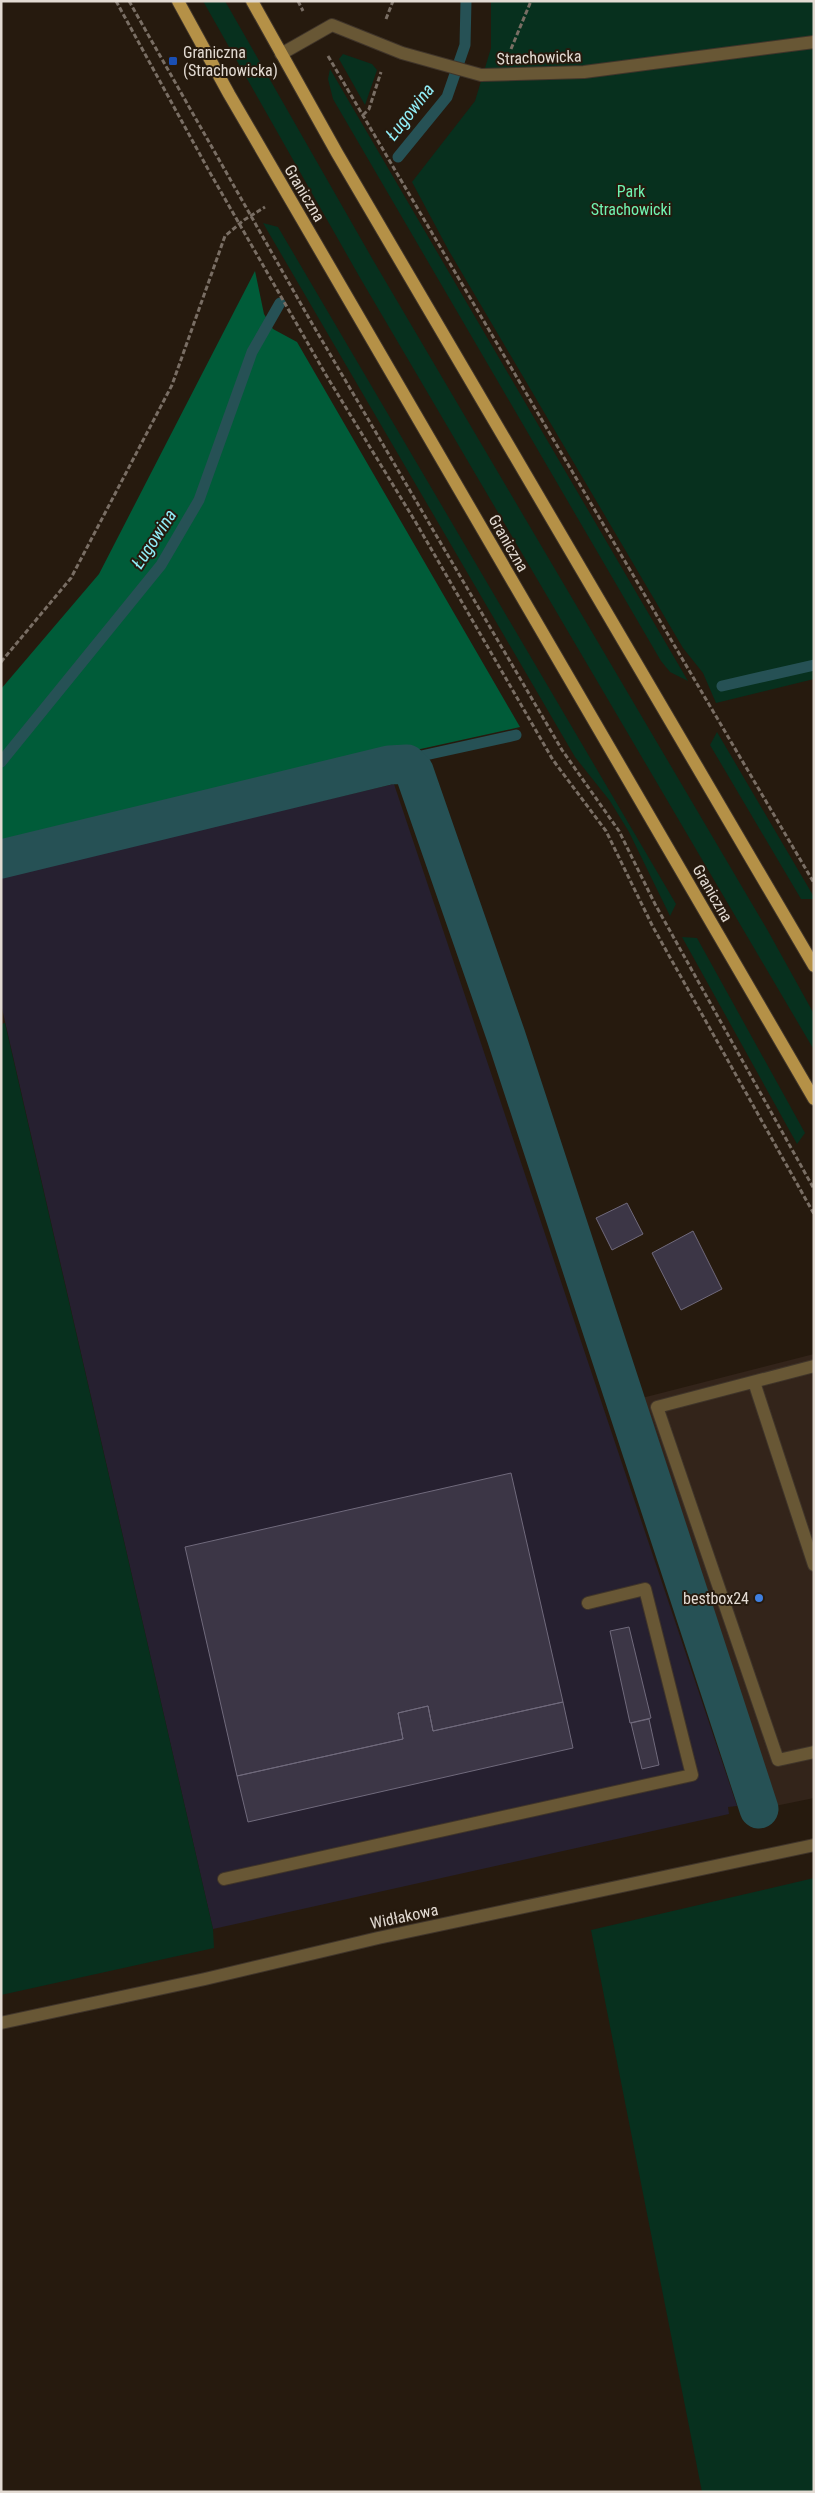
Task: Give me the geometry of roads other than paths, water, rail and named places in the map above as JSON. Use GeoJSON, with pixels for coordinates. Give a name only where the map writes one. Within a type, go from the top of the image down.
{"type":"FeatureCollection","features":[{"type":"Feature","properties":{"kind":"main road","name":"Graniczna"},"geometry":{"type":"LineString","coordinates":[[178,1],[229,94],[814,1099]]}},
{"type":"Feature","properties":{"kind":"main road"},"geometry":{"type":"LineString","coordinates":[[252,1],[281,54],[814,966]]}},
{"type":"Feature","properties":{"kind":"street","name":"Strachowicka"},"geometry":{"type":"LineString","coordinates":[[281,54],[332,25],[402,53],[481,75],[504,76],[584,72],[814,42]]}},
{"type":"Feature","properties":{"kind":"street"},"geometry":{"type":"LineString","coordinates":[[814,1366],[657,1407],[778,1760],[814,1752]]}},
{"type":"Feature","properties":{"kind":"street"},"geometry":{"type":"LineString","coordinates":[[754,1382],[814,1565]]}},
{"type":"Feature","properties":{"kind":"street"},"geometry":{"type":"LineString","coordinates":[[224,1879],[692,1775],[646,1589],[588,1603]]}},
{"type":"Feature","properties":{"kind":"street","name":"Widłakowa"},"geometry":{"type":"LineString","coordinates":[[1,2023],[204,1979],[378,1938],[814,1845]]}},
{"type":"Feature","properties":{"kind":"waterway","name":"Ługowina"},"geometry":{"type":"LineString","coordinates":[[398,157],[447,97],[465,45],[466,1]]}},
{"type":"Feature","properties":{"kind":"waterway","name":"Ługowina"},"geometry":{"type":"LineString","coordinates":[[1,762],[161,565],[199,500],[252,352],[280,303]]}},
{"type":"Feature","properties":{"kind":"waterway"},"geometry":{"type":"LineString","coordinates":[[722,686],[814,665]]}},
{"type":"Feature","properties":{"kind":"waterway"},"geometry":{"type":"LineString","coordinates":[[407,764],[421,756],[516,735]]}},
{"type":"Feature","properties":{"kind":"waterway"},"geometry":{"type":"LineString","coordinates":[[1,859],[389,765],[407,764],[414,771],[506,1036],[759,1809]]}},
{"type":"Feature","properties":{"kind":"place","name":"Graniczna (Strachowicka)"},"geometry":{"type":"Point","coordinates":[173,61]}},
{"type":"Feature","properties":{"kind":"place","name":"bestbox24"},"geometry":{"type":"Point","coordinates":[759,1598]}},
{"type":"Feature","properties":{"kind":"park label","name":"Park Strachowicki"},"geometry":{"type":"Point","coordinates":[631,200]}}]}
